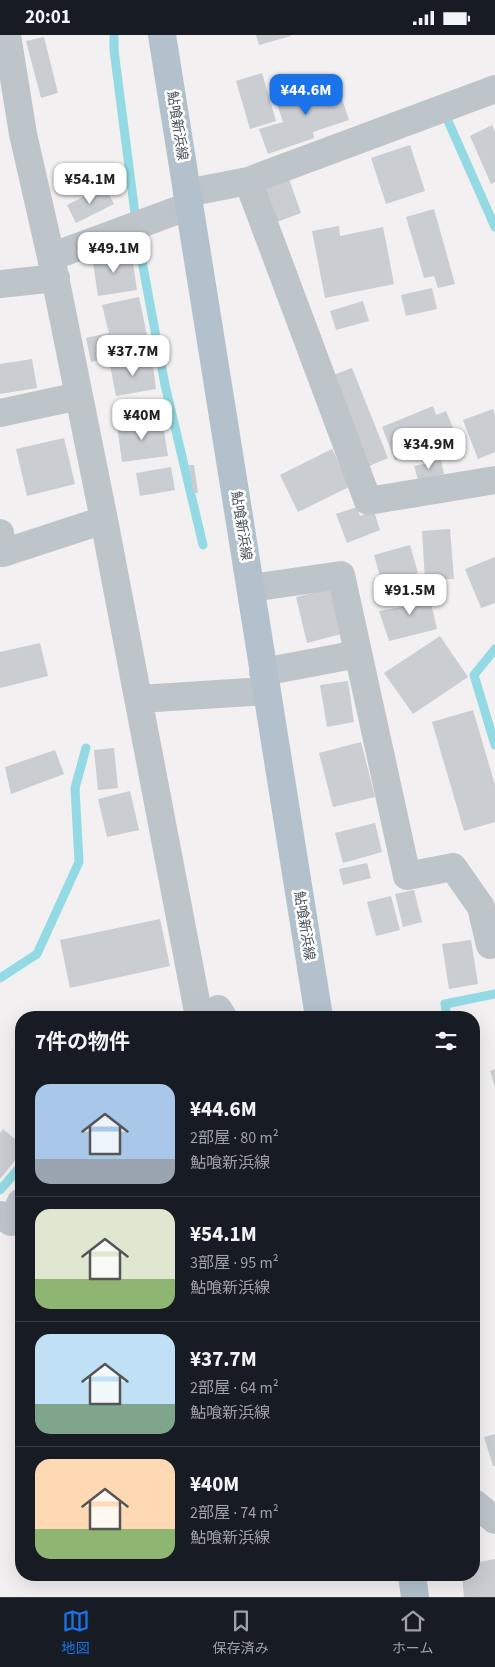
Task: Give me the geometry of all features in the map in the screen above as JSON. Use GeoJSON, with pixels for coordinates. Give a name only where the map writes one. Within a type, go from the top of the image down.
{"type":"FeatureCollection","features":[{"type":"Feature","properties":{"kind":"main road","name":"鮎喰新浜線"},"geometry":{"type":"LineString","coordinates":[[162,35],[318,1011]]}},
{"type":"Feature","properties":{"kind":"main road"},"geometry":{"type":"LineString","coordinates":[[413,1581],[415,1597]]}},
{"type":"Feature","properties":{"kind":"street"},"geometry":{"type":"LineString","coordinates":[[7,35],[23,134],[54,267],[198,1011]]}},
{"type":"Feature","properties":{"kind":"street"},"geometry":{"type":"LineString","coordinates":[[0,284],[54,267],[188,199],[248,181],[495,89]]}},
{"type":"Feature","properties":{"kind":"street"},"geometry":{"type":"LineString","coordinates":[[248,181],[368,501],[495,480]]}},
{"type":"Feature","properties":{"kind":"street"},"geometry":{"type":"LineString","coordinates":[[0,413],[79,396]]}},
{"type":"Feature","properties":{"kind":"street"},"geometry":{"type":"LineString","coordinates":[[1,543],[104,521]]}},
{"type":"Feature","properties":{"kind":"street"},"geometry":{"type":"LineString","coordinates":[[251,589],[341,575],[407,876],[453,867],[487,906],[490,945]]}},
{"type":"Feature","properties":{"kind":"street"},"geometry":{"type":"LineString","coordinates":[[139,699],[265,682],[358,654]]}},
{"type":"Feature","properties":{"kind":"street"},"geometry":{"type":"LineString","coordinates":[[0,1215],[10,1222],[15,1213]]}},
{"type":"Feature","properties":{"kind":"street"},"geometry":{"type":"LineString","coordinates":[[480,1508],[495,1520]]}},
{"type":"Feature","properties":{"kind":"building"},"geometry":{"type":"Polygon","coordinates":[[[256,35],[291,35],[291,36],[259,45],[256,35]]]}},
{"type":"Feature","properties":{"kind":"building"},"geometry":{"type":"Polygon","coordinates":[[[44,37],[58,93],[41,98],[26,41],[44,37]]]}},
{"type":"Feature","properties":{"kind":"building"},"geometry":{"type":"Polygon","coordinates":[[[262,73],[276,121],[250,129],[236,81],[262,73]]]}},
{"type":"Feature","properties":{"kind":"building"},"geometry":{"type":"Polygon","coordinates":[[[335,77],[349,120],[313,132],[314,138],[268,154],[259,129],[283,122],[276,101],[306,91],[305,87],[335,77]]]}},
{"type":"Feature","properties":{"kind":"building"},"geometry":{"type":"Polygon","coordinates":[[[492,125],[495,132],[495,182],[491,184],[470,136],[492,125]]]}},
{"type":"Feature","properties":{"kind":"building"},"geometry":{"type":"Polygon","coordinates":[[[410,145],[425,191],[386,204],[371,158],[410,145]]]}},
{"type":"Feature","properties":{"kind":"building"},"geometry":{"type":"Polygon","coordinates":[[[289,179],[301,213],[277,222],[265,188],[289,179]]]}},
{"type":"Feature","properties":{"kind":"building"},"geometry":{"type":"Polygon","coordinates":[[[105,186],[114,204],[76,223],[67,205],[105,186]]]}},
{"type":"Feature","properties":{"kind":"building"},"geometry":{"type":"Polygon","coordinates":[[[434,209],[455,284],[438,288],[434,276],[424,278],[406,217],[434,209]]]}},
{"type":"Feature","properties":{"kind":"building"},"geometry":{"type":"Polygon","coordinates":[[[339,226],[340,236],[383,227],[394,284],[325,298],[312,231],[339,226]]]}},
{"type":"Feature","properties":{"kind":"building"},"geometry":{"type":"Polygon","coordinates":[[[115,253],[116,259],[132,257],[137,290],[98,296],[92,256],[115,253]]]}},
{"type":"Feature","properties":{"kind":"building"},"geometry":{"type":"Polygon","coordinates":[[[432,288],[437,309],[406,316],[401,295],[432,288]]]}},
{"type":"Feature","properties":{"kind":"building"},"geometry":{"type":"Polygon","coordinates":[[[139,297],[150,349],[91,362],[86,338],[109,333],[102,305],[139,297]]]}},
{"type":"Feature","properties":{"kind":"building"},"geometry":{"type":"Polygon","coordinates":[[[363,301],[369,321],[336,330],[330,311],[363,301]]]}},
{"type":"Feature","properties":{"kind":"building"},"geometry":{"type":"Polygon","coordinates":[[[152,358],[156,389],[116,396],[110,365],[152,358]]]}},
{"type":"Feature","properties":{"kind":"building"},"geometry":{"type":"Polygon","coordinates":[[[32,359],[37,388],[0,394],[0,364],[32,359]]]}},
{"type":"Feature","properties":{"kind":"building"},"geometry":{"type":"Polygon","coordinates":[[[352,368],[388,458],[369,466],[333,375],[352,368]]]}},
{"type":"Feature","properties":{"kind":"building"},"geometry":{"type":"Polygon","coordinates":[[[433,406],[436,415],[446,411],[456,435],[395,460],[382,427],[433,406]]]}},
{"type":"Feature","properties":{"kind":"building"},"geometry":{"type":"Polygon","coordinates":[[[493,409],[495,415],[495,452],[478,459],[463,420],[493,409]]]}},
{"type":"Feature","properties":{"kind":"building"},"geometry":{"type":"Polygon","coordinates":[[[162,419],[168,456],[122,462],[117,425],[162,419]]]}},
{"type":"Feature","properties":{"kind":"building"},"geometry":{"type":"Polygon","coordinates":[[[64,438],[75,484],[27,496],[16,449],[64,438]]]}},
{"type":"Feature","properties":{"kind":"building"},"geometry":{"type":"Polygon","coordinates":[[[332,449],[351,486],[298,512],[280,475],[332,449]]]}},
{"type":"Feature","properties":{"kind":"building"},"geometry":{"type":"Polygon","coordinates":[[[441,460],[444,474],[418,480],[414,466],[441,460]]]}},
{"type":"Feature","properties":{"kind":"building"},"geometry":{"type":"Polygon","coordinates":[[[189,465],[194,465],[198,493],[193,493],[189,465]]]}},
{"type":"Feature","properties":{"kind":"building"},"geometry":{"type":"Polygon","coordinates":[[[171,467],[175,490],[140,496],[136,473],[171,467]]]}},
{"type":"Feature","properties":{"kind":"building"},"geometry":{"type":"Polygon","coordinates":[[[357,507],[360,516],[374,511],[380,530],[347,543],[336,514],[357,507]]]}},
{"type":"Feature","properties":{"kind":"building"},"geometry":{"type":"Polygon","coordinates":[[[450,529],[454,579],[425,580],[422,531],[450,529]]]}},
{"type":"Feature","properties":{"kind":"building"},"geometry":{"type":"Polygon","coordinates":[[[410,545],[418,573],[382,583],[374,555],[410,545]]]}},
{"type":"Feature","properties":{"kind":"building"},"geometry":{"type":"Polygon","coordinates":[[[495,557],[495,603],[481,608],[465,569],[495,557]]]}},
{"type":"Feature","properties":{"kind":"building"},"geometry":{"type":"Polygon","coordinates":[[[427,586],[437,629],[389,641],[379,611],[413,605],[405,589],[427,586]]]}},
{"type":"Feature","properties":{"kind":"building"},"geometry":{"type":"Polygon","coordinates":[[[330,589],[341,634],[307,643],[296,597],[330,589]]]}},
{"type":"Feature","properties":{"kind":"building"},"geometry":{"type":"Polygon","coordinates":[[[440,636],[468,677],[413,714],[384,673],[440,636]]]}},
{"type":"Feature","properties":{"kind":"building"},"geometry":{"type":"Polygon","coordinates":[[[40,643],[48,676],[0,688],[0,652],[40,643]]]}},
{"type":"Feature","properties":{"kind":"building"},"geometry":{"type":"Polygon","coordinates":[[[348,681],[354,722],[327,727],[320,685],[348,681]]]}},
{"type":"Feature","properties":{"kind":"building"},"geometry":{"type":"Polygon","coordinates":[[[473,710],[495,785],[495,822],[464,831],[432,722],[473,710]]]}},
{"type":"Feature","properties":{"kind":"building"},"geometry":{"type":"Polygon","coordinates":[[[361,742],[375,797],[333,807],[319,753],[361,742]]]}},
{"type":"Feature","properties":{"kind":"building"},"geometry":{"type":"Polygon","coordinates":[[[114,748],[118,788],[98,790],[94,750],[114,748]]]}},
{"type":"Feature","properties":{"kind":"building"},"geometry":{"type":"Polygon","coordinates":[[[55,750],[64,774],[11,794],[5,767],[55,750]]]}},
{"type":"Feature","properties":{"kind":"building"},"geometry":{"type":"Polygon","coordinates":[[[130,791],[139,830],[107,837],[98,799],[130,791]]]}},
{"type":"Feature","properties":{"kind":"building"},"geometry":{"type":"Polygon","coordinates":[[[375,823],[382,852],[343,863],[335,833],[375,823]]]}},
{"type":"Feature","properties":{"kind":"building"},"geometry":{"type":"Polygon","coordinates":[[[367,863],[371,878],[343,885],[339,869],[367,863]]]}},
{"type":"Feature","properties":{"kind":"building"},"geometry":{"type":"Polygon","coordinates":[[[414,890],[422,922],[403,927],[395,894],[414,890]]]}},
{"type":"Feature","properties":{"kind":"building"},"geometry":{"type":"Polygon","coordinates":[[[391,896],[400,930],[376,936],[367,902],[391,896]]]}},
{"type":"Feature","properties":{"kind":"building"},"geometry":{"type":"Polygon","coordinates":[[[160,919],[170,966],[70,988],[60,940],[160,919]]]}},
{"type":"Feature","properties":{"kind":"building"},"geometry":{"type":"Polygon","coordinates":[[[471,940],[478,984],[449,989],[442,944],[471,940]]]}},
{"type":"Feature","properties":{"kind":"building"},"geometry":{"type":"Polygon","coordinates":[[[495,1069],[495,1087],[490,1071],[495,1069]]]}},
{"type":"Feature","properties":{"kind":"building"},"geometry":{"type":"Polygon","coordinates":[[[3,1129],[15,1139],[15,1160],[0,1179],[0,1133],[3,1129]]]}},
{"type":"Feature","properties":{"kind":"building"},"geometry":{"type":"Polygon","coordinates":[[[495,1434],[495,1466],[493,1466],[484,1437],[495,1434]]]}},
{"type":"Feature","properties":{"kind":"building"},"geometry":{"type":"Polygon","coordinates":[[[495,1559],[495,1597],[464,1597],[463,1581],[480,1581],[480,1562],[495,1559]]]}},
{"type":"Feature","properties":{"kind":"waterway"},"geometry":{"type":"LineString","coordinates":[[114,35],[114,50],[139,245],[165,385],[203,545]]}},
{"type":"Feature","properties":{"kind":"waterway"},"geometry":{"type":"LineString","coordinates":[[448,121],[495,227]]}},
{"type":"Feature","properties":{"kind":"waterway"},"geometry":{"type":"LineString","coordinates":[[495,649],[474,675],[495,745]]}},
{"type":"Feature","properties":{"kind":"waterway"},"geometry":{"type":"LineString","coordinates":[[0,978],[37,954],[79,862],[75,788],[86,748]]}},
{"type":"Feature","properties":{"kind":"waterway"},"geometry":{"type":"LineString","coordinates":[[446,1011],[445,1004],[495,994]]}},
{"type":"Feature","properties":{"kind":"waterway"},"geometry":{"type":"LineString","coordinates":[[0,1190],[15,1173]]}}]}
